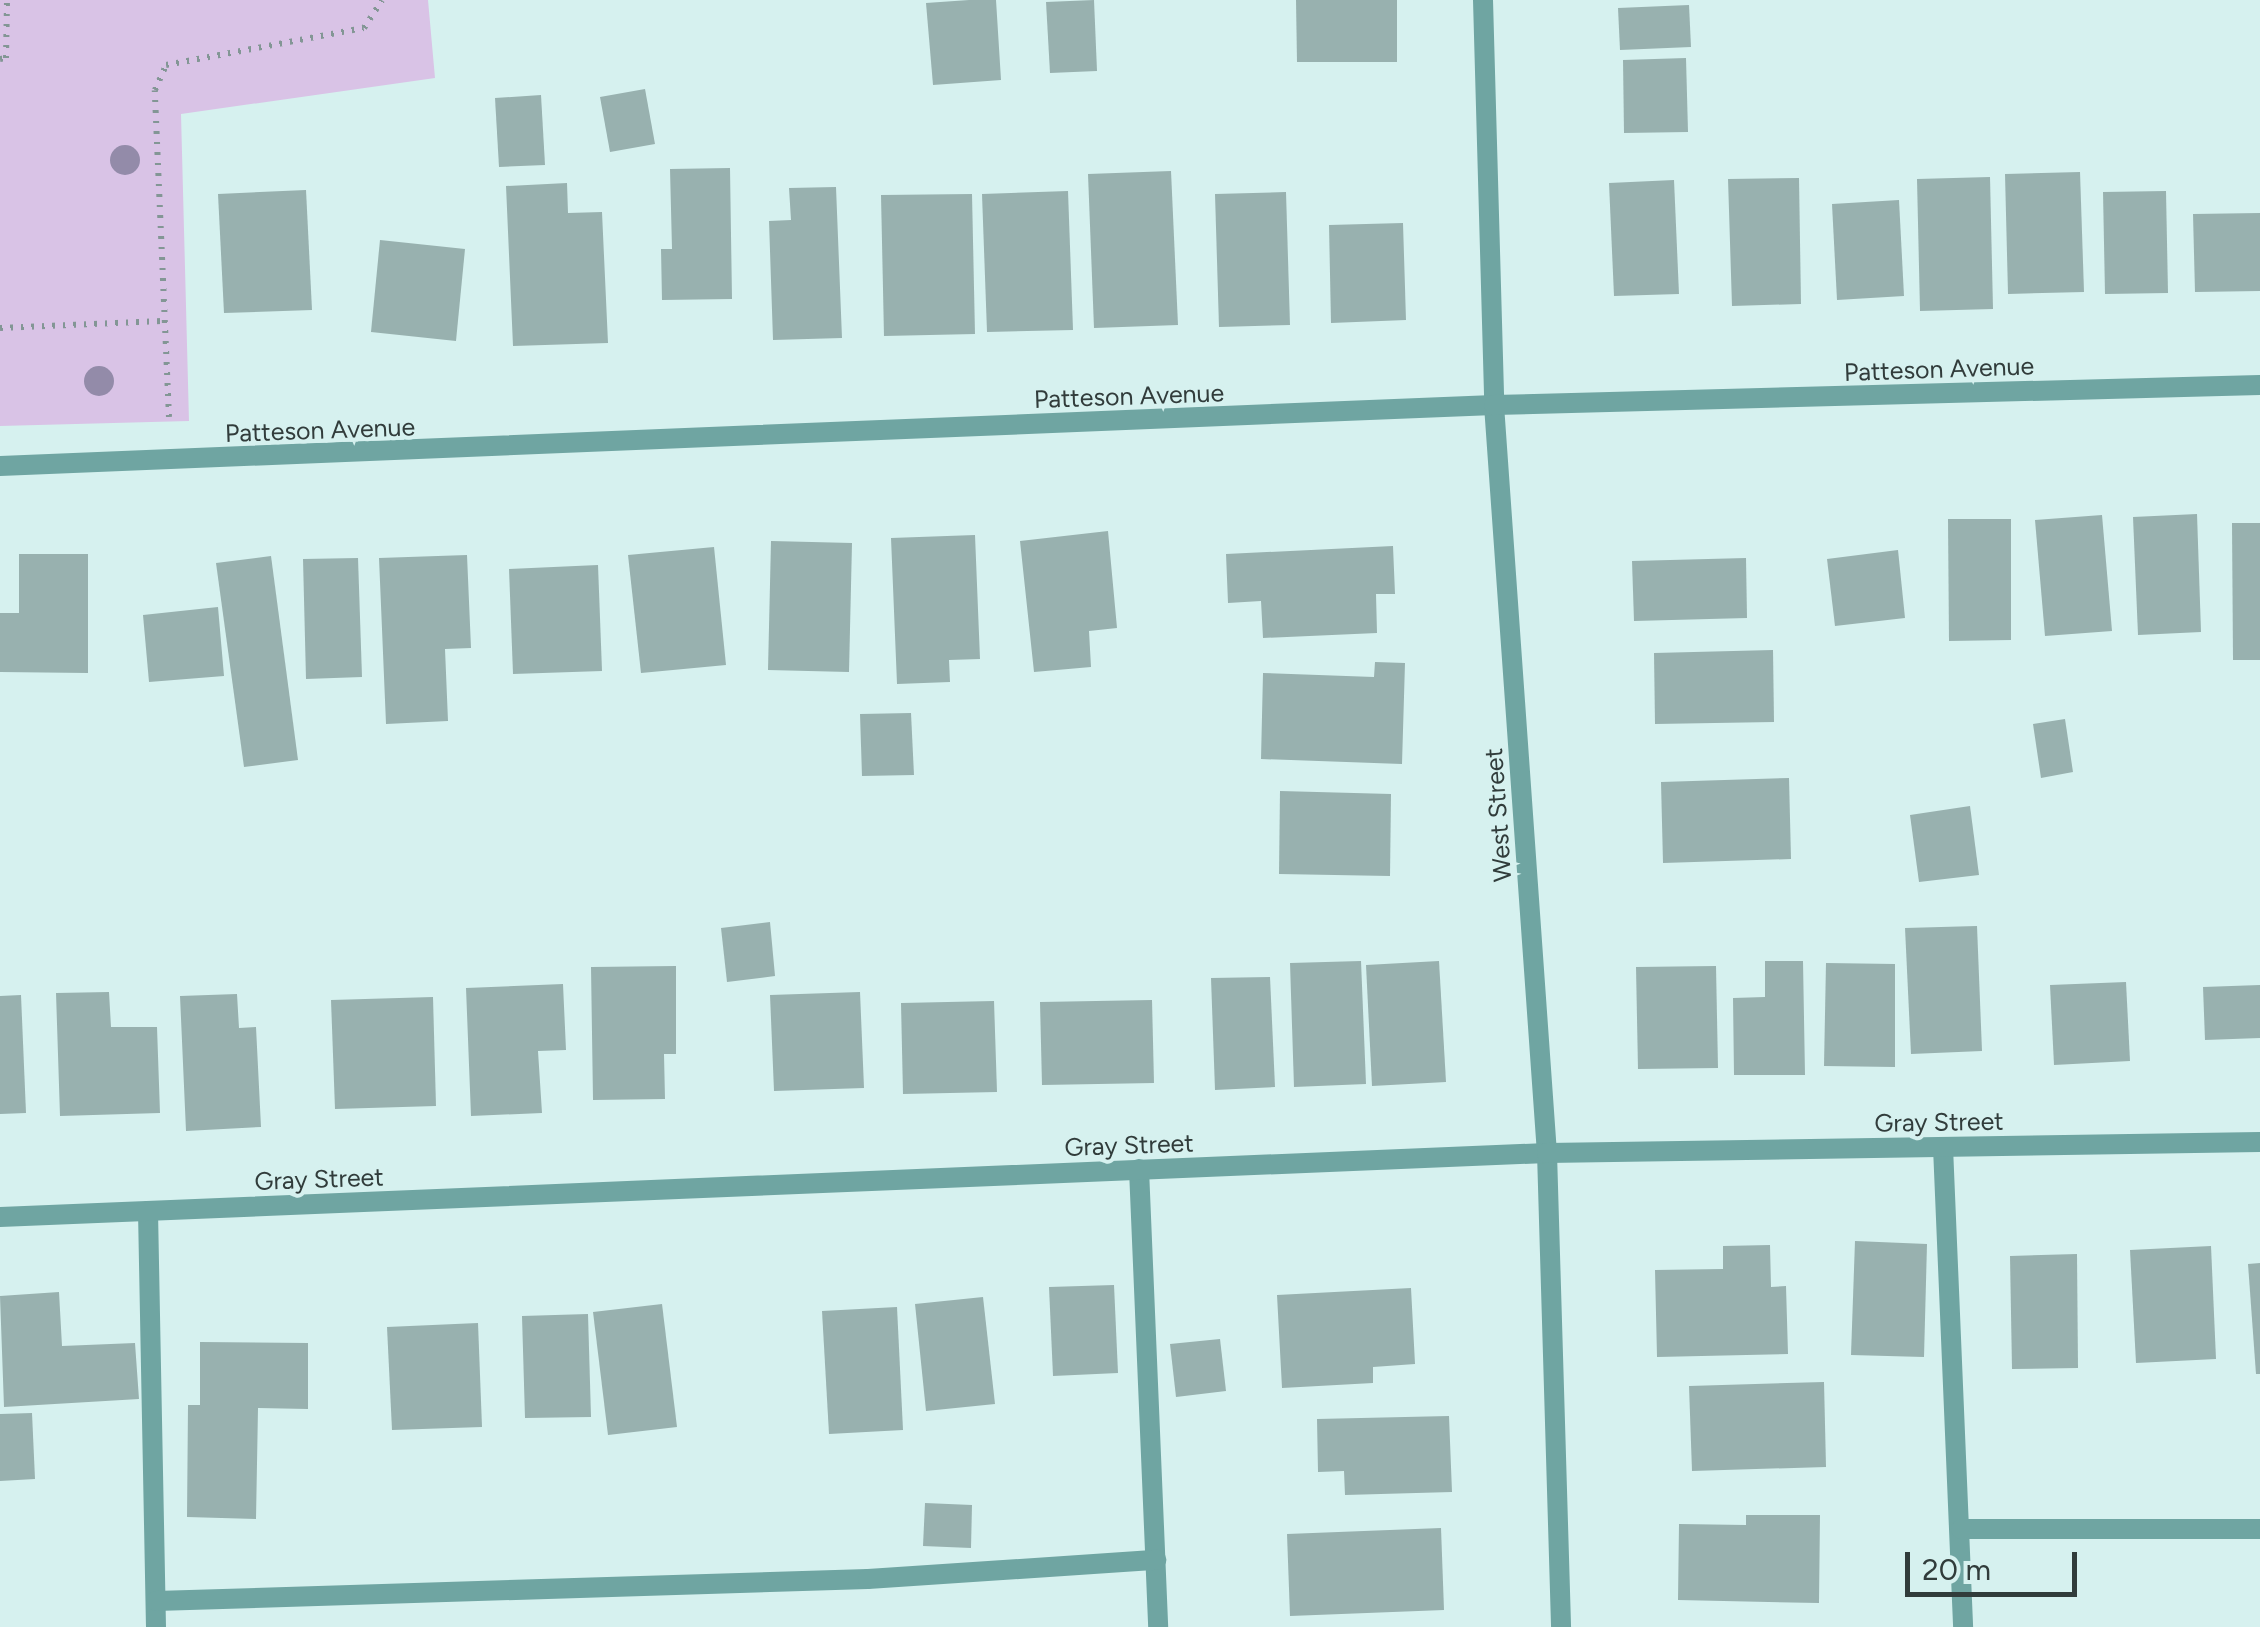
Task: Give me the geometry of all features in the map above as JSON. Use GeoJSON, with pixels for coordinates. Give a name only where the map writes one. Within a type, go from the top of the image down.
{"type":"FeatureCollection","features":[{"type":"Feature","properties":{"kind":"street","name":"West Street"},"geometry":{"type":"LineString","coordinates":[[1482,0],[1494,405],[1547,1153],[1561,1627]]}},
{"type":"Feature","properties":{"kind":"street","name":"Patteson Avenue"},"geometry":{"type":"LineString","coordinates":[[0,466],[1494,405],[2260,384]]}},
{"type":"Feature","properties":{"kind":"street","name":"Gray Street"},"geometry":{"type":"LineString","coordinates":[[0,1217],[1547,1153],[2260,1142]]}},
{"type":"Feature","properties":{"kind":"street"},"geometry":{"type":"LineString","coordinates":[[1943,1146],[1963,1627]]}},
{"type":"Feature","properties":{"kind":"street"},"geometry":{"type":"LineString","coordinates":[[1139,1170],[1158,1627]]}},
{"type":"Feature","properties":{"kind":"street"},"geometry":{"type":"LineString","coordinates":[[148,1211],[156,1627]]}},
{"type":"Feature","properties":{"kind":"street"},"geometry":{"type":"LineString","coordinates":[[1961,1529],[2260,1529]]}},
{"type":"Feature","properties":{"kind":"street"},"geometry":{"type":"LineString","coordinates":[[156,1602],[868,1579],[1156,1560]]}},
{"type":"Feature","properties":{"kind":"path"},"geometry":{"type":"LineString","coordinates":[[0,58],[6,58],[7,0]]}},
{"type":"Feature","properties":{"kind":"path"},"geometry":{"type":"LineString","coordinates":[[169,417],[155,90],[166,65],[364,28],[382,0]]}},
{"type":"Feature","properties":{"kind":"path"},"geometry":{"type":"LineString","coordinates":[[0,328],[162,321]]}},
{"type":"Feature","properties":{"kind":"shaded area"},"geometry":{"type":"Polygon","coordinates":[[[0,0],[428,0],[435,78],[181,114],[189,421],[0,426],[0,0]]]}},
{"type":"Feature","properties":{"kind":"building"},"geometry":{"type":"Polygon","coordinates":[[[996,0],[1001,80],[933,85],[926,3],[996,0]]]}},
{"type":"Feature","properties":{"kind":"building"},"geometry":{"type":"Polygon","coordinates":[[[1094,0],[1097,71],[1050,73],[1046,2],[1094,0]]]}},
{"type":"Feature","properties":{"kind":"building"},"geometry":{"type":"Polygon","coordinates":[[[1296,0],[1397,0],[1397,62],[1297,62],[1296,0]]]}},
{"type":"Feature","properties":{"kind":"building"},"geometry":{"type":"Polygon","coordinates":[[[1689,5],[1691,47],[1620,50],[1618,8],[1689,5]]]}},
{"type":"Feature","properties":{"kind":"building"},"geometry":{"type":"Polygon","coordinates":[[[1686,58],[1688,132],[1624,133],[1623,60],[1686,58]]]}},
{"type":"Feature","properties":{"kind":"building"},"geometry":{"type":"Polygon","coordinates":[[[645,89],[655,144],[610,152],[600,97],[645,89]]]}},
{"type":"Feature","properties":{"kind":"building"},"geometry":{"type":"Polygon","coordinates":[[[541,95],[545,165],[499,167],[495,98],[541,95]]]}},
{"type":"Feature","properties":{"kind":"building"},"geometry":{"type":"Polygon","coordinates":[[[730,168],[732,299],[662,300],[661,249],[672,249],[670,169],[730,168]]]}},
{"type":"Feature","properties":{"kind":"building"},"geometry":{"type":"Polygon","coordinates":[[[1171,171],[1178,325],[1094,328],[1088,174],[1171,171]]]}},
{"type":"Feature","properties":{"kind":"building"},"geometry":{"type":"Polygon","coordinates":[[[2080,172],[2084,292],[2008,294],[2005,174],[2080,172]]]}},
{"type":"Feature","properties":{"kind":"building"},"geometry":{"type":"Polygon","coordinates":[[[1990,177],[1993,309],[1920,311],[1917,179],[1990,177]]]}},
{"type":"Feature","properties":{"kind":"building"},"geometry":{"type":"Polygon","coordinates":[[[1799,178],[1801,304],[1732,306],[1728,179],[1799,178]]]}},
{"type":"Feature","properties":{"kind":"building"},"geometry":{"type":"Polygon","coordinates":[[[1674,180],[1679,294],[1614,296],[1609,183],[1674,180]]]}},
{"type":"Feature","properties":{"kind":"building"},"geometry":{"type":"Polygon","coordinates":[[[567,183],[568,213],[602,212],[608,343],[513,346],[506,186],[567,183]]]}},
{"type":"Feature","properties":{"kind":"building"},"geometry":{"type":"Polygon","coordinates":[[[836,187],[842,338],[773,340],[769,221],[791,220],[789,188],[836,187]]]}},
{"type":"Feature","properties":{"kind":"building"},"geometry":{"type":"Polygon","coordinates":[[[306,190],[312,310],[224,313],[218,194],[306,190]]]}},
{"type":"Feature","properties":{"kind":"building"},"geometry":{"type":"Polygon","coordinates":[[[1068,191],[1073,330],[987,332],[982,194],[1068,191]]]}},
{"type":"Feature","properties":{"kind":"building"},"geometry":{"type":"Polygon","coordinates":[[[2166,191],[2168,293],[2105,294],[2103,192],[2166,191]]]}},
{"type":"Feature","properties":{"kind":"building"},"geometry":{"type":"Polygon","coordinates":[[[1286,192],[1290,325],[1219,327],[1215,194],[1286,192]]]}},
{"type":"Feature","properties":{"kind":"building"},"geometry":{"type":"Polygon","coordinates":[[[972,194],[975,334],[884,336],[881,195],[972,194]]]}},
{"type":"Feature","properties":{"kind":"building"},"geometry":{"type":"Polygon","coordinates":[[[1899,200],[1904,296],[1837,300],[1832,204],[1899,200]]]}},
{"type":"Feature","properties":{"kind":"building"},"geometry":{"type":"Polygon","coordinates":[[[2260,213],[2260,291],[2195,292],[2193,214],[2260,213]]]}},
{"type":"Feature","properties":{"kind":"building"},"geometry":{"type":"Polygon","coordinates":[[[1403,223],[1406,320],[1331,323],[1329,225],[1403,223]]]}},
{"type":"Feature","properties":{"kind":"building"},"geometry":{"type":"Polygon","coordinates":[[[380,240],[465,249],[456,341],[371,332],[380,240]]]}},
{"type":"Feature","properties":{"kind":"building"},"geometry":{"type":"Polygon","coordinates":[[[2197,514],[2201,632],[2138,635],[2133,517],[2197,514]]]}},
{"type":"Feature","properties":{"kind":"building"},"geometry":{"type":"Polygon","coordinates":[[[2102,515],[2112,631],[2045,636],[2035,520],[2102,515]]]}},
{"type":"Feature","properties":{"kind":"building"},"geometry":{"type":"Polygon","coordinates":[[[1948,519],[2011,519],[2011,640],[1949,641],[1948,519]]]}},
{"type":"Feature","properties":{"kind":"building"},"geometry":{"type":"Polygon","coordinates":[[[2232,523],[2260,523],[2260,660],[2233,660],[2232,523]]]}},
{"type":"Feature","properties":{"kind":"building"},"geometry":{"type":"Polygon","coordinates":[[[1108,531],[1117,628],[1089,631],[1091,667],[1034,672],[1020,541],[1108,531]]]}},
{"type":"Feature","properties":{"kind":"building"},"geometry":{"type":"Polygon","coordinates":[[[975,535],[980,659],[949,660],[950,682],[897,684],[891,538],[975,535]]]}},
{"type":"Feature","properties":{"kind":"building"},"geometry":{"type":"Polygon","coordinates":[[[771,541],[852,543],[849,672],[768,670],[771,541]]]}},
{"type":"Feature","properties":{"kind":"building"},"geometry":{"type":"Polygon","coordinates":[[[1393,546],[1395,594],[1376,594],[1377,633],[1263,638],[1261,601],[1228,603],[1226,554],[1393,546]]]}},
{"type":"Feature","properties":{"kind":"building"},"geometry":{"type":"Polygon","coordinates":[[[714,547],[726,665],[641,673],[628,555],[714,547]]]}},
{"type":"Feature","properties":{"kind":"building"},"geometry":{"type":"Polygon","coordinates":[[[1898,550],[1905,618],[1835,626],[1827,559],[1898,550]]]}},
{"type":"Feature","properties":{"kind":"building"},"geometry":{"type":"Polygon","coordinates":[[[19,554],[88,554],[88,673],[0,672],[0,613],[19,613],[19,554]]]}},
{"type":"Feature","properties":{"kind":"building"},"geometry":{"type":"Polygon","coordinates":[[[467,555],[471,648],[445,649],[448,721],[386,724],[379,558],[467,555]]]}},
{"type":"Feature","properties":{"kind":"building"},"geometry":{"type":"Polygon","coordinates":[[[271,556],[298,760],[244,767],[216,563],[271,556]]]}},
{"type":"Feature","properties":{"kind":"building"},"geometry":{"type":"Polygon","coordinates":[[[358,558],[362,677],[306,679],[303,559],[358,558]]]}},
{"type":"Feature","properties":{"kind":"building"},"geometry":{"type":"Polygon","coordinates":[[[1746,558],[1747,618],[1634,621],[1632,561],[1746,558]]]}},
{"type":"Feature","properties":{"kind":"building"},"geometry":{"type":"Polygon","coordinates":[[[598,565],[602,671],[513,674],[509,569],[598,565]]]}},
{"type":"Feature","properties":{"kind":"building"},"geometry":{"type":"Polygon","coordinates":[[[218,607],[224,676],[149,682],[143,615],[218,607]]]}},
{"type":"Feature","properties":{"kind":"building"},"geometry":{"type":"Polygon","coordinates":[[[1773,650],[1774,722],[1655,724],[1654,653],[1773,650]]]}},
{"type":"Feature","properties":{"kind":"building"},"geometry":{"type":"Polygon","coordinates":[[[1375,662],[1405,663],[1402,764],[1261,759],[1263,673],[1374,677],[1375,662]]]}},
{"type":"Feature","properties":{"kind":"building"},"geometry":{"type":"Polygon","coordinates":[[[911,713],[914,775],[862,776],[860,714],[911,713]]]}},
{"type":"Feature","properties":{"kind":"building"},"geometry":{"type":"Polygon","coordinates":[[[2065,719],[2073,772],[2041,778],[2033,724],[2065,719]]]}},
{"type":"Feature","properties":{"kind":"building"},"geometry":{"type":"Polygon","coordinates":[[[1789,778],[1791,859],[1663,863],[1661,782],[1789,778]]]}},
{"type":"Feature","properties":{"kind":"building"},"geometry":{"type":"Polygon","coordinates":[[[1280,791],[1391,794],[1390,876],[1279,874],[1280,791]]]}},
{"type":"Feature","properties":{"kind":"building"},"geometry":{"type":"Polygon","coordinates":[[[1970,806],[1979,875],[1919,882],[1910,815],[1970,806]]]}},
{"type":"Feature","properties":{"kind":"building"},"geometry":{"type":"Polygon","coordinates":[[[770,922],[775,976],[727,982],[721,928],[770,922]]]}},
{"type":"Feature","properties":{"kind":"building"},"geometry":{"type":"Polygon","coordinates":[[[1977,926],[1982,1051],[1911,1054],[1905,928],[1977,926]]]}},
{"type":"Feature","properties":{"kind":"building"},"geometry":{"type":"Polygon","coordinates":[[[1361,961],[1366,1084],[1294,1087],[1290,963],[1361,961]]]}},
{"type":"Feature","properties":{"kind":"building"},"geometry":{"type":"Polygon","coordinates":[[[1439,961],[1446,1082],[1372,1086],[1366,965],[1439,961]]]}},
{"type":"Feature","properties":{"kind":"building"},"geometry":{"type":"Polygon","coordinates":[[[1765,961],[1803,961],[1805,1075],[1734,1075],[1733,998],[1765,997],[1765,961]]]}},
{"type":"Feature","properties":{"kind":"building"},"geometry":{"type":"Polygon","coordinates":[[[1826,963],[1895,964],[1895,1067],[1824,1066],[1826,963]]]}},
{"type":"Feature","properties":{"kind":"building"},"geometry":{"type":"Polygon","coordinates":[[[676,966],[676,1054],[664,1054],[665,1099],[593,1100],[591,967],[676,966]]]}},
{"type":"Feature","properties":{"kind":"building"},"geometry":{"type":"Polygon","coordinates":[[[1716,966],[1718,1068],[1638,1069],[1636,967],[1716,966]]]}},
{"type":"Feature","properties":{"kind":"building"},"geometry":{"type":"Polygon","coordinates":[[[1270,977],[1275,1087],[1215,1090],[1211,978],[1270,977]]]}},
{"type":"Feature","properties":{"kind":"building"},"geometry":{"type":"Polygon","coordinates":[[[2126,982],[2130,1061],[2054,1065],[2050,985],[2126,982]]]}},
{"type":"Feature","properties":{"kind":"building"},"geometry":{"type":"Polygon","coordinates":[[[563,984],[566,1050],[538,1051],[542,1113],[471,1116],[466,988],[563,984]]]}},
{"type":"Feature","properties":{"kind":"building"},"geometry":{"type":"Polygon","coordinates":[[[2260,985],[2260,1038],[2205,1040],[2203,987],[2260,985]]]}},
{"type":"Feature","properties":{"kind":"building"},"geometry":{"type":"Polygon","coordinates":[[[109,992],[111,1027],[157,1027],[160,1113],[60,1116],[56,993],[109,992]]]}},
{"type":"Feature","properties":{"kind":"building"},"geometry":{"type":"Polygon","coordinates":[[[860,992],[864,1088],[774,1091],[770,995],[860,992]]]}},
{"type":"Feature","properties":{"kind":"building"},"geometry":{"type":"Polygon","coordinates":[[[237,994],[239,1028],[256,1027],[261,1127],[186,1131],[180,996],[237,994]]]}},
{"type":"Feature","properties":{"kind":"building"},"geometry":{"type":"Polygon","coordinates":[[[21,995],[26,1113],[0,1114],[0,996],[21,995]]]}},
{"type":"Feature","properties":{"kind":"building"},"geometry":{"type":"Polygon","coordinates":[[[433,997],[436,1106],[335,1109],[331,1000],[433,997]]]}},
{"type":"Feature","properties":{"kind":"building"},"geometry":{"type":"Polygon","coordinates":[[[1152,1000],[1154,1083],[1042,1085],[1040,1002],[1152,1000]]]}},
{"type":"Feature","properties":{"kind":"building"},"geometry":{"type":"Polygon","coordinates":[[[994,1001],[997,1092],[903,1094],[901,1003],[994,1001]]]}},
{"type":"Feature","properties":{"kind":"building"},"geometry":{"type":"Polygon","coordinates":[[[1855,1241],[1927,1244],[1924,1357],[1851,1355],[1855,1241]]]}},
{"type":"Feature","properties":{"kind":"building"},"geometry":{"type":"Polygon","coordinates":[[[1770,1245],[1771,1287],[1786,1286],[1788,1354],[1657,1357],[1655,1270],[1723,1269],[1723,1246],[1770,1245]]]}},
{"type":"Feature","properties":{"kind":"building"},"geometry":{"type":"Polygon","coordinates":[[[2211,1246],[2216,1359],[2136,1363],[2130,1250],[2211,1246]]]}},
{"type":"Feature","properties":{"kind":"building"},"geometry":{"type":"Polygon","coordinates":[[[2077,1254],[2078,1368],[2012,1369],[2010,1256],[2077,1254]]]}},
{"type":"Feature","properties":{"kind":"building"},"geometry":{"type":"Polygon","coordinates":[[[2260,1263],[2260,1374],[2256,1374],[2248,1264],[2260,1263]]]}},
{"type":"Feature","properties":{"kind":"building"},"geometry":{"type":"Polygon","coordinates":[[[1114,1285],[1118,1373],[1053,1376],[1049,1287],[1114,1285]]]}},
{"type":"Feature","properties":{"kind":"building"},"geometry":{"type":"Polygon","coordinates":[[[1411,1288],[1415,1364],[1373,1367],[1373,1383],[1282,1388],[1277,1295],[1411,1288]]]}},
{"type":"Feature","properties":{"kind":"building"},"geometry":{"type":"Polygon","coordinates":[[[59,1292],[62,1346],[135,1343],[139,1399],[4,1407],[0,1296],[59,1292]]]}},
{"type":"Feature","properties":{"kind":"building"},"geometry":{"type":"Polygon","coordinates":[[[983,1297],[995,1404],[926,1411],[915,1304],[983,1297]]]}},
{"type":"Feature","properties":{"kind":"building"},"geometry":{"type":"Polygon","coordinates":[[[662,1304],[677,1427],[608,1435],[593,1312],[662,1304]]]}},
{"type":"Feature","properties":{"kind":"building"},"geometry":{"type":"Polygon","coordinates":[[[897,1307],[903,1430],[829,1434],[822,1311],[897,1307]]]}},
{"type":"Feature","properties":{"kind":"building"},"geometry":{"type":"Polygon","coordinates":[[[588,1314],[591,1417],[525,1418],[522,1316],[588,1314]]]}},
{"type":"Feature","properties":{"kind":"building"},"geometry":{"type":"Polygon","coordinates":[[[478,1323],[482,1427],[392,1430],[387,1327],[478,1323]]]}},
{"type":"Feature","properties":{"kind":"building"},"geometry":{"type":"Polygon","coordinates":[[[1220,1339],[1226,1391],[1176,1397],[1170,1344],[1220,1339]]]}},
{"type":"Feature","properties":{"kind":"building"},"geometry":{"type":"Polygon","coordinates":[[[200,1342],[308,1343],[308,1409],[258,1408],[256,1519],[187,1517],[188,1405],[200,1405],[200,1342]]]}},
{"type":"Feature","properties":{"kind":"building"},"geometry":{"type":"Polygon","coordinates":[[[1824,1382],[1826,1467],[1692,1471],[1689,1386],[1824,1382]]]}},
{"type":"Feature","properties":{"kind":"building"},"geometry":{"type":"Polygon","coordinates":[[[32,1413],[35,1479],[0,1481],[0,1414],[32,1413]]]}},
{"type":"Feature","properties":{"kind":"building"},"geometry":{"type":"Polygon","coordinates":[[[1449,1416],[1452,1492],[1345,1495],[1344,1471],[1318,1472],[1317,1419],[1449,1416]]]}},
{"type":"Feature","properties":{"kind":"building"},"geometry":{"type":"Polygon","coordinates":[[[925,1503],[972,1505],[971,1548],[923,1546],[925,1503]]]}},
{"type":"Feature","properties":{"kind":"building"},"geometry":{"type":"Polygon","coordinates":[[[1746,1515],[1820,1515],[1819,1603],[1678,1600],[1679,1524],[1746,1525],[1746,1515]]]}},
{"type":"Feature","properties":{"kind":"building"},"geometry":{"type":"Polygon","coordinates":[[[1441,1528],[1444,1610],[1290,1616],[1287,1534],[1441,1528]]]}}]}
